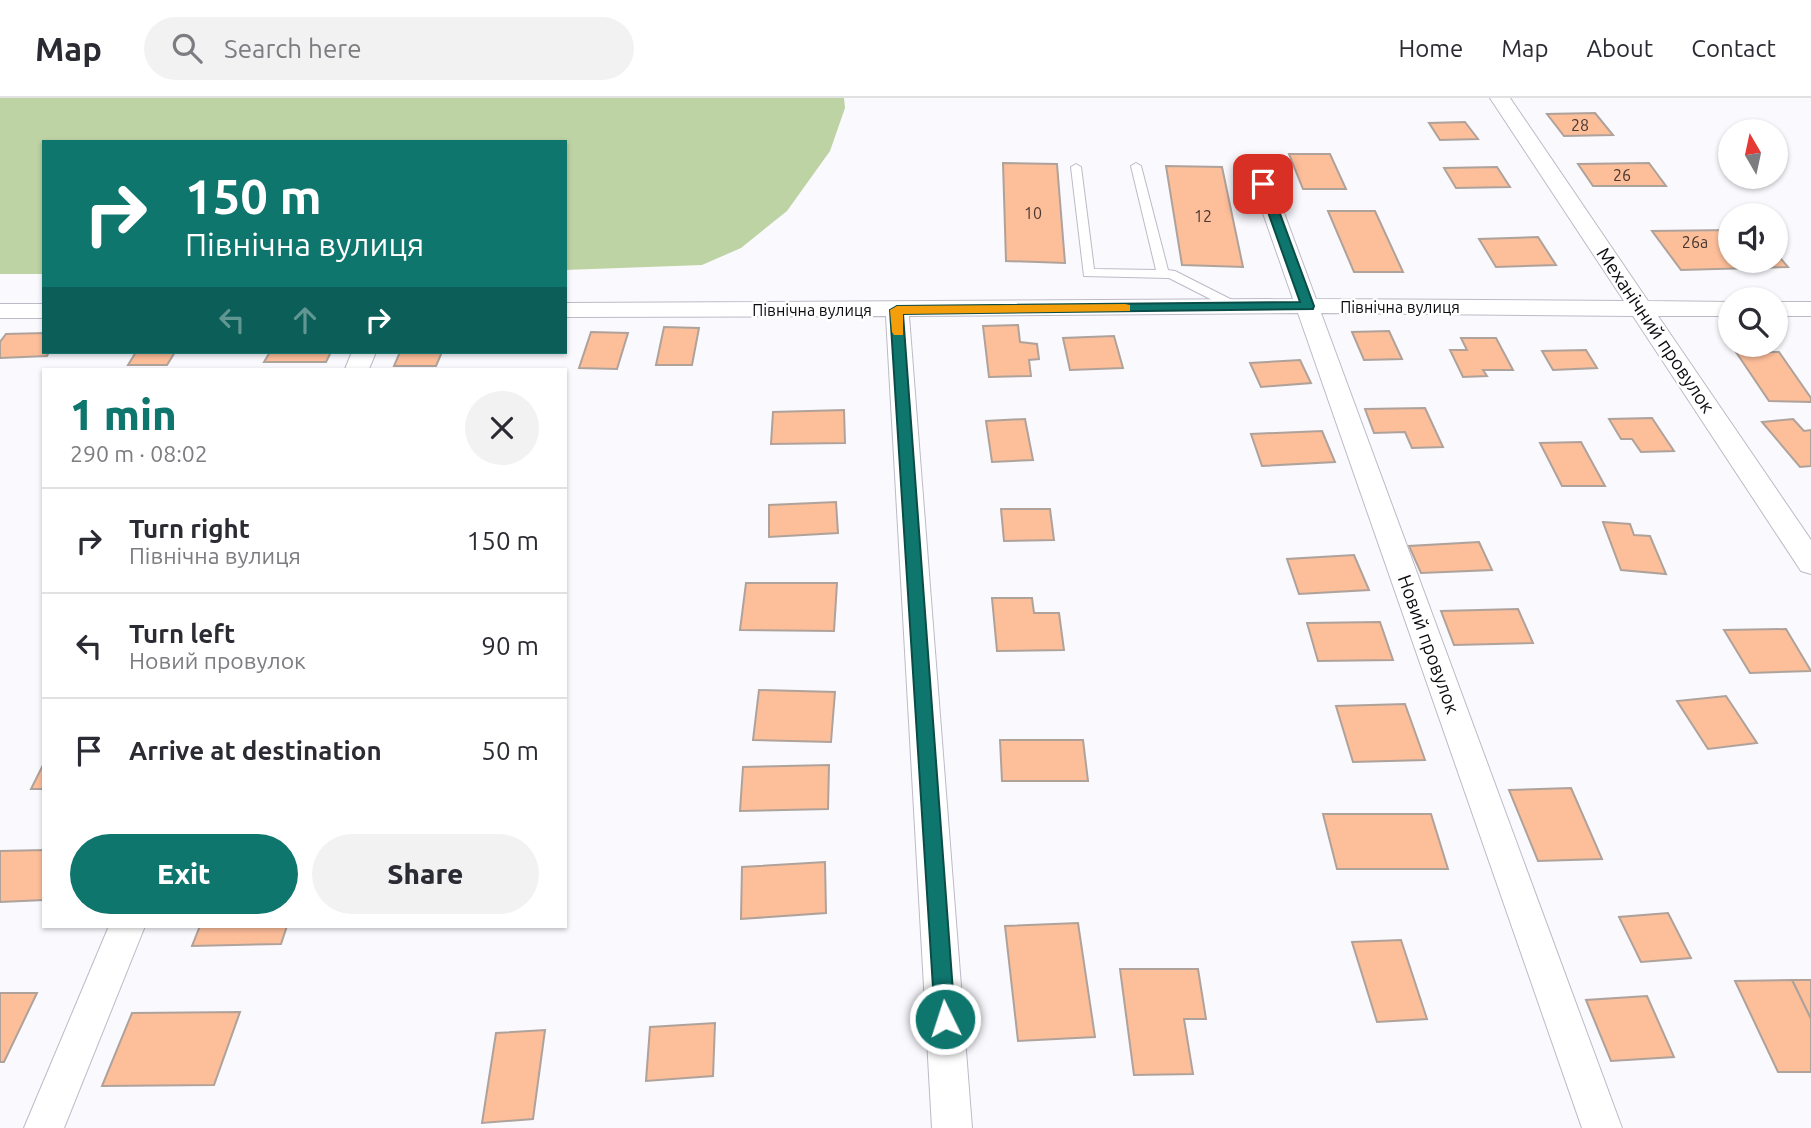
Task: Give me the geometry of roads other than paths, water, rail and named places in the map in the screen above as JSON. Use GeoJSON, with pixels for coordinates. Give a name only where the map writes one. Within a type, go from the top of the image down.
{"type":"FeatureCollection","features":[{"type":"Feature","properties":{"kind":"street","name":"Механічний провулок"},"geometry":{"type":"LineString","coordinates":[[1500,98],[1811,563]]}},
{"type":"Feature","properties":{"kind":"street","name":"Новий провулок"},"geometry":{"type":"LineString","coordinates":[[1254,159],[1602,1128]]}},
{"type":"Feature","properties":{"kind":"street","name":"Північна вулиця"},"geometry":{"type":"LineString","coordinates":[[567,310],[1308,306],[1718,309]]}},
{"type":"Feature","properties":{"kind":"street"},"geometry":{"type":"LineString","coordinates":[[1788,309],[1811,309]]}},
{"type":"Feature","properties":{"kind":"street"},"geometry":{"type":"LineString","coordinates":[[897,310],[952,1128]]}},
{"type":"Feature","properties":{"kind":"street"},"geometry":{"type":"LineString","coordinates":[[0,311],[42,311]]}},
{"type":"Feature","properties":{"kind":"street"},"geometry":{"type":"LineString","coordinates":[[44,1128],[126,928]]}},
{"type":"Feature","properties":{"kind":"lane"},"geometry":{"type":"LineString","coordinates":[[1136,166],[1163,274]]}},
{"type":"Feature","properties":{"kind":"lane"},"geometry":{"type":"LineString","coordinates":[[1076,167],[1088,273],[1171,274],[1236,307]]}}]}
